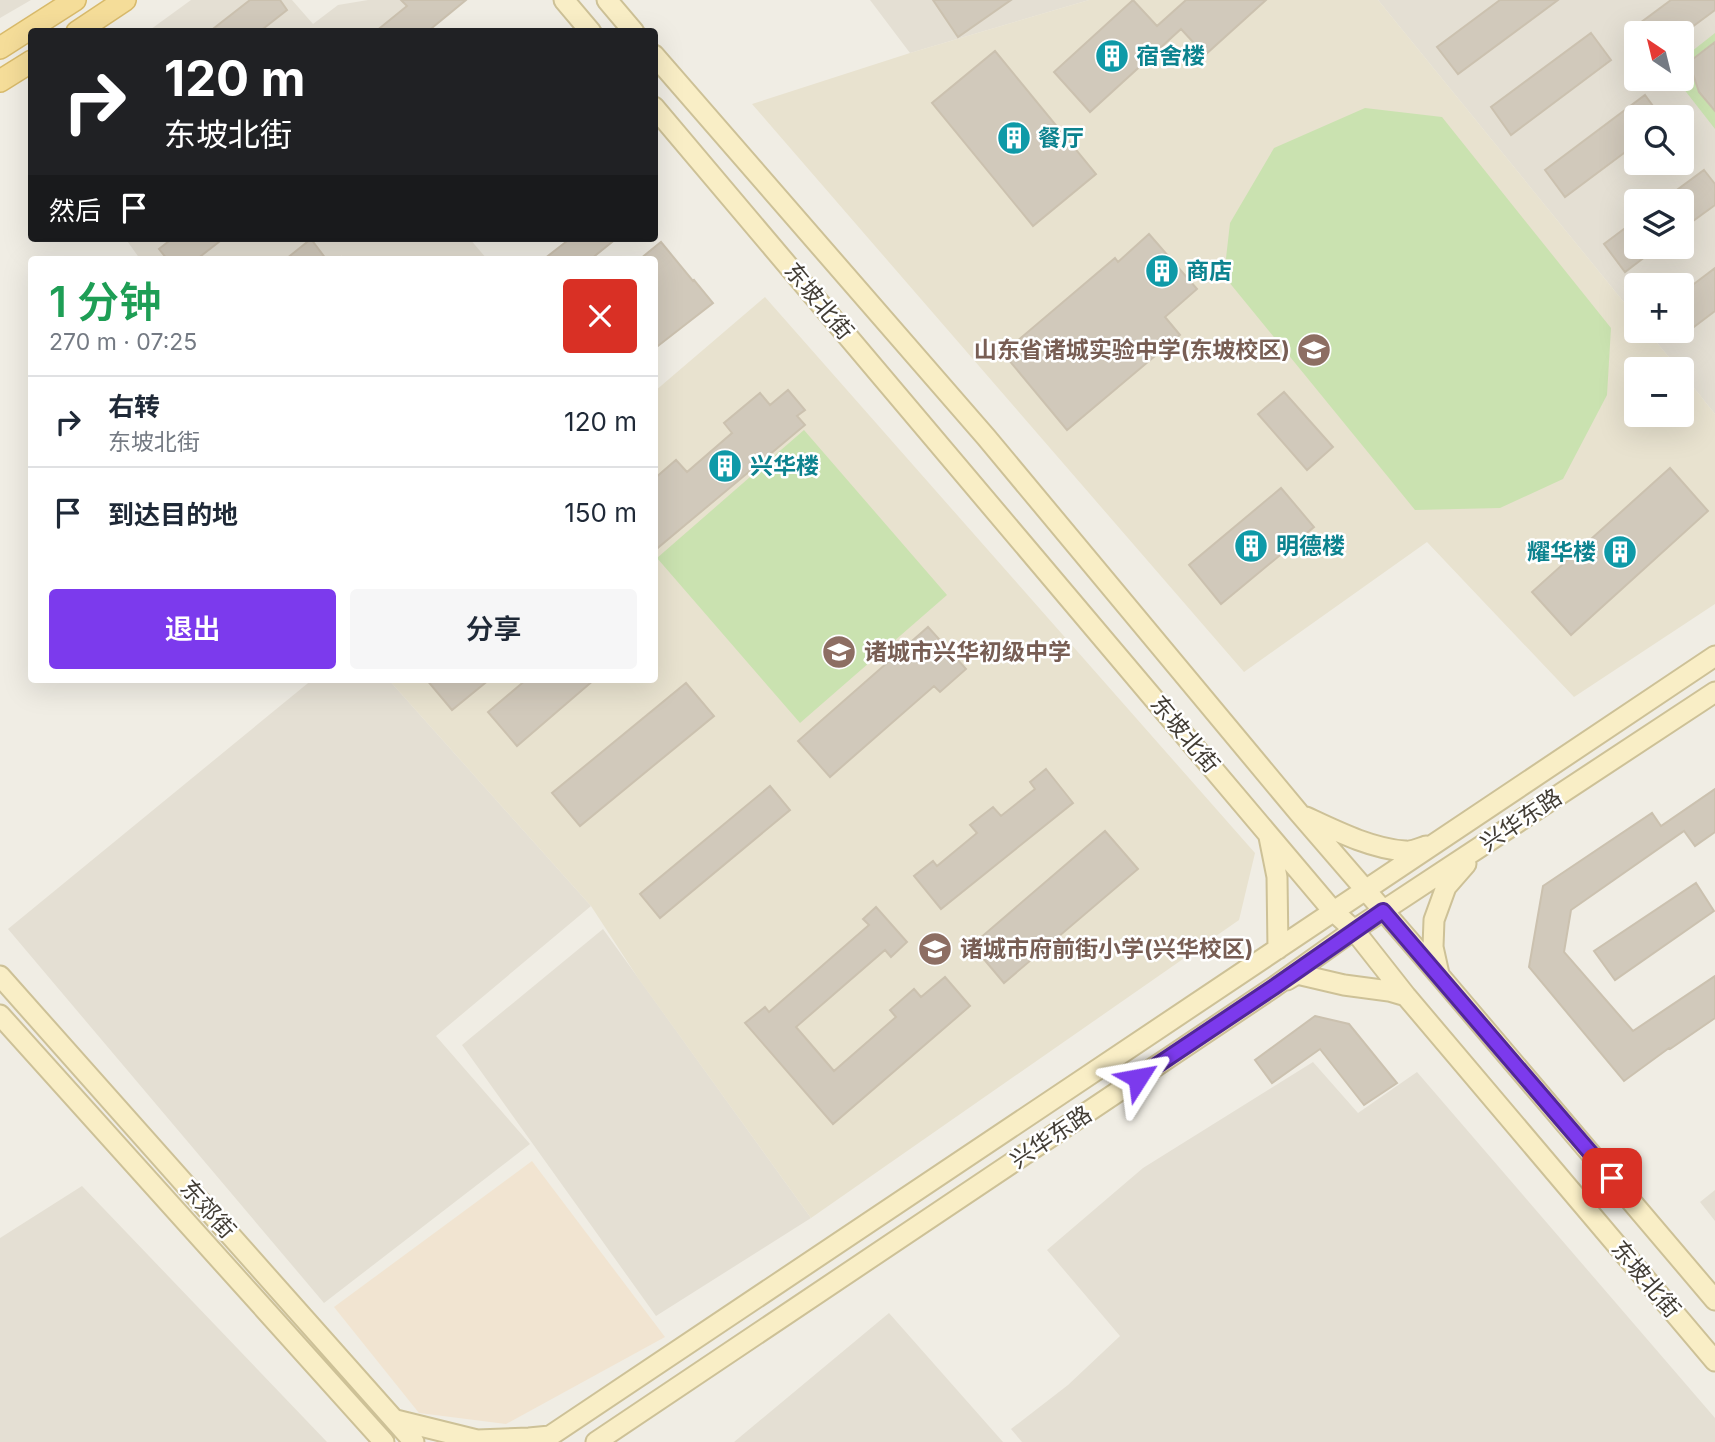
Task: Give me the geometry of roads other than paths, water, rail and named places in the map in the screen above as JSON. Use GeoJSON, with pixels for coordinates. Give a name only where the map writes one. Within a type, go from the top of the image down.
{"type":"FeatureCollection","features":[{"type":"Feature","properties":{"kind":"main road"},"geometry":{"type":"LineString","coordinates":[[31,28],[75,0]]}},
{"type":"Feature","properties":{"kind":"main road"},"geometry":{"type":"LineString","coordinates":[[82,28],[125,0]]}},
{"type":"Feature","properties":{"kind":"main road"},"geometry":{"type":"LineString","coordinates":[[564,0],[588,28]]}},
{"type":"Feature","properties":{"kind":"main road"},"geometry":{"type":"LineString","coordinates":[[607,0],[631,28]]}},
{"type":"Feature","properties":{"kind":"main road"},"geometry":{"type":"LineString","coordinates":[[0,48],[28,30]]}},
{"type":"Feature","properties":{"kind":"main road","name":"东坡北街"},"geometry":{"type":"LineString","coordinates":[[658,60],[986,437],[1298,813],[1715,1300]]}},
{"type":"Feature","properties":{"kind":"main road"},"geometry":{"type":"LineString","coordinates":[[0,81],[28,64]]}},
{"type":"Feature","properties":{"kind":"main road","name":"东坡北街"},"geometry":{"type":"LineString","coordinates":[[658,112],[1333,911],[1354,930],[1406,996],[1715,1361]]}},
{"type":"Feature","properties":{"kind":"main road"},"geometry":{"type":"LineString","coordinates":[[396,1420],[477,1440],[545,1439],[1715,656]]}},
{"type":"Feature","properties":{"kind":"main road","name":"兴华东路"},"geometry":{"type":"LineString","coordinates":[[596,1442],[1274,987],[1354,930],[1715,692]]}},
{"type":"Feature","properties":{"kind":"main road"},"geometry":{"type":"LineString","coordinates":[[1298,813],[1348,836],[1408,852],[1440,841]]}},
{"type":"Feature","properties":{"kind":"main road"},"geometry":{"type":"LineString","coordinates":[[1268,833],[1277,877],[1278,949]]}},
{"type":"Feature","properties":{"kind":"main road"},"geometry":{"type":"LineString","coordinates":[[1439,975],[1433,947],[1434,920],[1446,887],[1480,848]]}},
{"type":"Feature","properties":{"kind":"main road"},"geometry":{"type":"LineString","coordinates":[[1274,987],[1297,974],[1406,996]]}},
{"type":"Feature","properties":{"kind":"main road","name":"东郊街"},"geometry":{"type":"LineString","coordinates":[[0,976],[415,1442]]}},
{"type":"Feature","properties":{"kind":"main road","name":"东郊街"},"geometry":{"type":"LineString","coordinates":[[0,1015],[379,1438]]}},
{"type":"Feature","properties":{"kind":"place","name":"宿舍楼"},"geometry":{"type":"Point","coordinates":[1112,56]}},
{"type":"Feature","properties":{"kind":"place","name":"餐厅"},"geometry":{"type":"Point","coordinates":[1014,138]}},
{"type":"Feature","properties":{"kind":"place","name":"商店"},"geometry":{"type":"Point","coordinates":[1162,271]}},
{"type":"Feature","properties":{"kind":"place","name":"山东省诸城实验中学(东坡校区)"},"geometry":{"type":"Point","coordinates":[1314,350]}},
{"type":"Feature","properties":{"kind":"place","name":"兴华楼"},"geometry":{"type":"Point","coordinates":[725,466]}},
{"type":"Feature","properties":{"kind":"place","name":"明德楼"},"geometry":{"type":"Point","coordinates":[1251,546]}},
{"type":"Feature","properties":{"kind":"place","name":"耀华楼"},"geometry":{"type":"Point","coordinates":[1620,552]}},
{"type":"Feature","properties":{"kind":"place","name":"诸城市兴华初级中学"},"geometry":{"type":"Point","coordinates":[839,652]}},
{"type":"Feature","properties":{"kind":"place","name":"诸城市府前街小学(兴华校区)"},"geometry":{"type":"Point","coordinates":[935,949]}}]}
